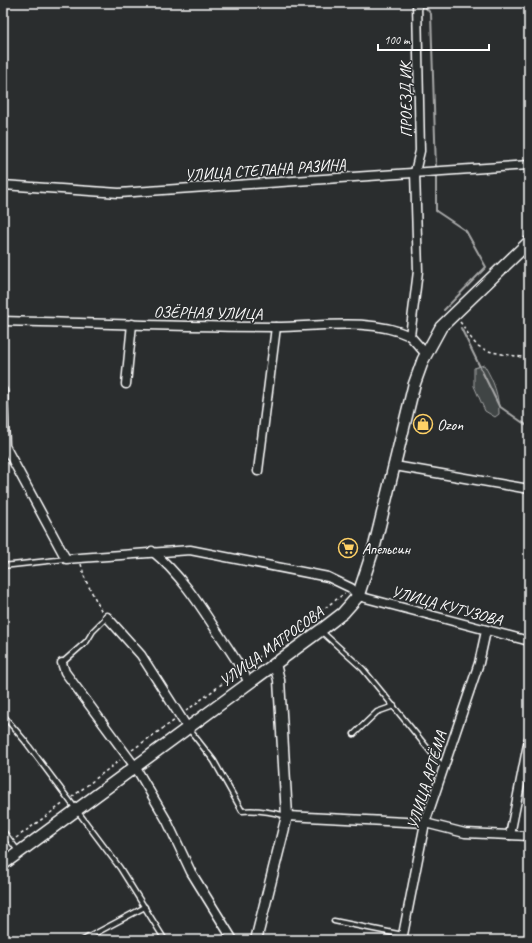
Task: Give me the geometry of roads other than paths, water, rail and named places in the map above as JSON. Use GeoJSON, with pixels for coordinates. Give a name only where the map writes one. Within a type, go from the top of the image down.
{"type":"FeatureCollection","features":[{"type":"Feature","properties":{"kind":"main road","name":"УЛИЦА МАТРОСОВА"},"geometry":{"type":"LineString","coordinates":[[3,864],[136,768],[187,728],[321,630],[343,613],[358,596],[375,544],[414,385],[424,357],[441,326],[529,242]]}},
{"type":"Feature","properties":{"kind":"street","name":"ПРОЕЗД ИК"},"geometry":{"type":"LineString","coordinates":[[415,172],[420,151],[417,3]]}},
{"type":"Feature","properties":{"kind":"street","name":"УЛИЦА СТЕПАНА РАЗИНА"},"geometry":{"type":"LineString","coordinates":[[3,185],[119,193],[529,165]]}},
{"type":"Feature","properties":{"kind":"street"},"geometry":{"type":"LineString","coordinates":[[415,172],[418,271],[410,336],[424,357]]}},
{"type":"Feature","properties":{"kind":"street","name":"ОЗЁРНАЯ УЛИЦА"},"geometry":{"type":"LineString","coordinates":[[3,321],[276,327],[368,325],[387,328],[410,336]]}},
{"type":"Feature","properties":{"kind":"street"},"geometry":{"type":"LineString","coordinates":[[126,384],[132,324]]}},
{"type":"Feature","properties":{"kind":"street"},"geometry":{"type":"LineString","coordinates":[[258,471],[276,327]]}},
{"type":"Feature","properties":{"kind":"street"},"geometry":{"type":"LineString","coordinates":[[3,391],[5,446],[66,559],[152,551],[190,550],[328,577],[351,588],[358,596]]}},
{"type":"Feature","properties":{"kind":"street"},"geometry":{"type":"LineString","coordinates":[[395,466],[529,489]]}},
{"type":"Feature","properties":{"kind":"street"},"geometry":{"type":"LineString","coordinates":[[152,551],[166,562],[194,596],[242,669],[249,683]]}},
{"type":"Feature","properties":{"kind":"street","name":"УЛИЦА КУТУЗОВА"},"geometry":{"type":"LineString","coordinates":[[358,596],[486,631],[529,641]]}},
{"type":"Feature","properties":{"kind":"street"},"geometry":{"type":"LineString","coordinates":[[107,617],[141,655],[187,728]]}},
{"type":"Feature","properties":{"kind":"street","name":"УЛИЦА АРТЁМА"},"geometry":{"type":"LineString","coordinates":[[403,937],[425,823],[479,663],[486,631]]}},
{"type":"Feature","properties":{"kind":"street"},"geometry":{"type":"LineString","coordinates":[[62,663],[65,672],[136,768],[167,821],[191,872],[233,940]]}},
{"type":"Feature","properties":{"kind":"street"},"geometry":{"type":"LineString","coordinates":[[256,940],[287,816],[279,680],[275,664]]}},
{"type":"Feature","properties":{"kind":"street"},"geometry":{"type":"LineString","coordinates":[[510,835],[529,739]]}},
{"type":"Feature","properties":{"kind":"street"},"geometry":{"type":"LineString","coordinates":[[287,816],[425,823],[465,833],[529,836]]}},
{"type":"Feature","properties":{"kind":"lane"},"geometry":{"type":"LineString","coordinates":[[3,566],[66,559]]}},
{"type":"Feature","properties":{"kind":"lane"},"geometry":{"type":"LineString","coordinates":[[62,663],[87,641],[93,631],[107,617]]}},
{"type":"Feature","properties":{"kind":"lane"},"geometry":{"type":"LineString","coordinates":[[321,630],[363,669],[443,767]]}},
{"type":"Feature","properties":{"kind":"lane"},"geometry":{"type":"LineString","coordinates":[[354,734],[377,712],[394,706]]}},
{"type":"Feature","properties":{"kind":"lane"},"geometry":{"type":"LineString","coordinates":[[3,714],[120,868],[166,940]]}},
{"type":"Feature","properties":{"kind":"lane"},"geometry":{"type":"LineString","coordinates":[[187,728],[214,761],[242,811],[252,810],[287,816]]}},
{"type":"Feature","properties":{"kind":"lane"},"geometry":{"type":"LineString","coordinates":[[3,831],[19,852]]}},
{"type":"Feature","properties":{"kind":"lane"},"geometry":{"type":"LineString","coordinates":[[83,940],[145,907]]}},
{"type":"Feature","properties":{"kind":"lane"},"geometry":{"type":"LineString","coordinates":[[334,921],[403,937]]}},
{"type":"Feature","properties":{"kind":"waterway"},"geometry":{"type":"LineString","coordinates":[[422,3],[431,14],[436,169]]}},
{"type":"Feature","properties":{"kind":"waterway"},"geometry":{"type":"LineString","coordinates":[[436,173],[436,211],[466,231],[486,267],[444,310]]}},
{"type":"Feature","properties":{"kind":"waterway"},"geometry":{"type":"LineString","coordinates":[[461,328],[499,406],[529,427]]}},
{"type":"Feature","properties":{"kind":"place","name":"Ozon"},"geometry":{"type":"Point","coordinates":[423,424]}},
{"type":"Feature","properties":{"kind":"place","name":"Апельсин"},"geometry":{"type":"Point","coordinates":[348,548]}}]}
